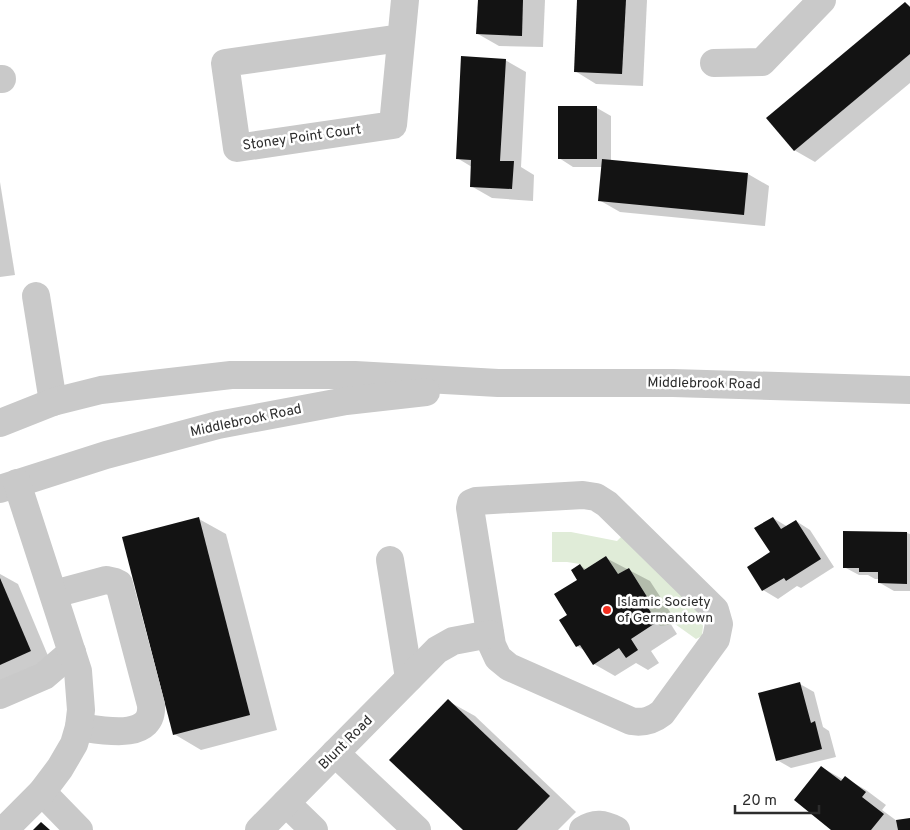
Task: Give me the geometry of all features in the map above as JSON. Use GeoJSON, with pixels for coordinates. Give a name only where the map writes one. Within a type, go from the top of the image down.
{"type":"FeatureCollection","features":[{"type":"Feature","properties":{"kind":"street","name":"Stoney Point Court"},"geometry":{"type":"LineString","coordinates":[[401,38],[225,63],[237,148],[392,125],[405,0]]}},
{"type":"Feature","properties":{"kind":"street"},"geometry":{"type":"LineString","coordinates":[[714,63],[762,62],[822,0]]}},
{"type":"Feature","properties":{"kind":"street"},"geometry":{"type":"LineString","coordinates":[[36,296],[53,402]]}},
{"type":"Feature","properties":{"kind":"street","name":"Middlebrook Road"},"geometry":{"type":"LineString","coordinates":[[0,422],[53,402],[101,390],[230,375],[356,375],[498,383],[673,383],[910,390]]}},
{"type":"Feature","properties":{"kind":"street","name":"Middlebrook Road"},"geometry":{"type":"LineString","coordinates":[[8,486],[106,455],[218,425],[346,401],[498,383]]}},
{"type":"Feature","properties":{"kind":"street"},"geometry":{"type":"LineString","coordinates":[[4,830],[42,792],[67,756],[79,727],[82,710],[78,671],[54,594],[8,486]]}},
{"type":"Feature","properties":{"kind":"street"},"geometry":{"type":"LineString","coordinates":[[583,495],[596,497],[607,504],[715,610],[720,624],[716,639],[662,713],[655,718],[640,722],[631,721],[509,667],[498,658],[490,634],[470,508],[471,503],[476,501],[583,495]]}},
{"type":"Feature","properties":{"kind":"street"},"geometry":{"type":"LineString","coordinates":[[390,560],[410,678]]}},
{"type":"Feature","properties":{"kind":"street"},"geometry":{"type":"LineString","coordinates":[[54,594],[106,580],[118,584],[151,705],[151,715],[145,723],[131,730],[116,732],[79,727]]}},
{"type":"Feature","properties":{"kind":"street","name":"Blunt Road"},"geometry":{"type":"LineString","coordinates":[[259,830],[442,646],[453,641],[490,634]]}},
{"type":"Feature","properties":{"kind":"street"},"geometry":{"type":"LineString","coordinates":[[0,695],[44,676],[72,652]]}},
{"type":"Feature","properties":{"kind":"street"},"geometry":{"type":"LineString","coordinates":[[335,753],[417,830]]}},
{"type":"Feature","properties":{"kind":"street"},"geometry":{"type":"LineString","coordinates":[[42,792],[80,830]]}},
{"type":"Feature","properties":{"kind":"street"},"geometry":{"type":"LineString","coordinates":[[286,803],[314,830]]}},
{"type":"Feature","properties":{"kind":"street"},"geometry":{"type":"LineString","coordinates":[[583,830],[595,824],[616,830]]}},
{"type":"Feature","properties":{"kind":"green space"},"geometry":{"type":"Polygon","coordinates":[[[552,532],[571,532],[617,541],[623,535],[699,613],[703,626],[702,636],[696,639],[675,624],[660,626],[647,606],[651,603],[629,568],[618,574],[606,556],[584,570],[580,564],[552,562],[552,532]]]}},
{"type":"Feature","properties":{"kind":"building"},"geometry":{"type":"Polygon","coordinates":[[[478,0],[523,0],[522,36],[476,34],[478,0]]]}},
{"type":"Feature","properties":{"kind":"building"},"geometry":{"type":"Polygon","coordinates":[[[577,0],[626,0],[622,74],[574,72],[577,0]]]}},
{"type":"Feature","properties":{"kind":"building"},"geometry":{"type":"Polygon","coordinates":[[[905,2],[910,7],[910,54],[794,151],[766,118],[905,2]]]}},
{"type":"Feature","properties":{"kind":"building"},"geometry":{"type":"Polygon","coordinates":[[[461,56],[506,59],[500,161],[514,161],[512,189],[470,187],[471,160],[456,159],[461,56]]]}},
{"type":"Feature","properties":{"kind":"building"},"geometry":{"type":"Polygon","coordinates":[[[558,106],[597,106],[597,159],[558,159],[558,106]]]}},
{"type":"Feature","properties":{"kind":"building"},"geometry":{"type":"Polygon","coordinates":[[[602,159],[748,173],[744,215],[598,201],[602,159]]]}},
{"type":"Feature","properties":{"kind":"building"},"geometry":{"type":"Polygon","coordinates":[[[199,517],[250,715],[173,735],[122,537],[199,517]]]}},
{"type":"Feature","properties":{"kind":"building"},"geometry":{"type":"Polygon","coordinates":[[[773,517],[781,529],[796,520],[821,559],[786,581],[784,578],[762,591],[747,567],[770,552],[754,528],[773,517]]]}},
{"type":"Feature","properties":{"kind":"building"},"geometry":{"type":"Polygon","coordinates":[[[843,531],[907,532],[907,584],[878,583],[878,572],[859,572],[859,568],[843,568],[843,531]]]}},
{"type":"Feature","properties":{"kind":"building","name":"Islamic Society of Germantown"},"geometry":{"type":"Polygon","coordinates":[[[606,556],[618,574],[629,568],[651,603],[647,606],[657,622],[631,639],[638,650],[626,658],[619,648],[593,665],[580,645],[576,647],[559,620],[567,615],[554,594],[577,580],[571,570],[580,564],[584,570],[606,556]]]}},
{"type":"Feature","properties":{"kind":"building"},"geometry":{"type":"Polygon","coordinates":[[[0,578],[31,651],[0,665],[0,578]]]}},
{"type":"Feature","properties":{"kind":"building"},"geometry":{"type":"Polygon","coordinates":[[[800,682],[811,723],[815,721],[822,749],[776,761],[758,693],[800,682]]]}},
{"type":"Feature","properties":{"kind":"building"},"geometry":{"type":"Polygon","coordinates":[[[448,699],[550,796],[517,830],[463,830],[389,760],[448,699]]]}},
{"type":"Feature","properties":{"kind":"building"},"geometry":{"type":"Polygon","coordinates":[[[821,766],[841,781],[845,776],[866,792],[862,797],[884,814],[871,830],[831,830],[794,800],[821,766]]]}},
{"type":"Feature","properties":{"kind":"building"},"geometry":{"type":"Polygon","coordinates":[[[910,818],[910,830],[898,830],[896,820],[910,818]]]}},
{"type":"Feature","properties":{"kind":"building"},"geometry":{"type":"Polygon","coordinates":[[[41,822],[50,830],[33,830],[41,822]]]}},
{"type":"Feature","properties":{"kind":"place","name":"Islamic Society of Germantown"},"geometry":{"type":"Point","coordinates":[607,610]}}]}
